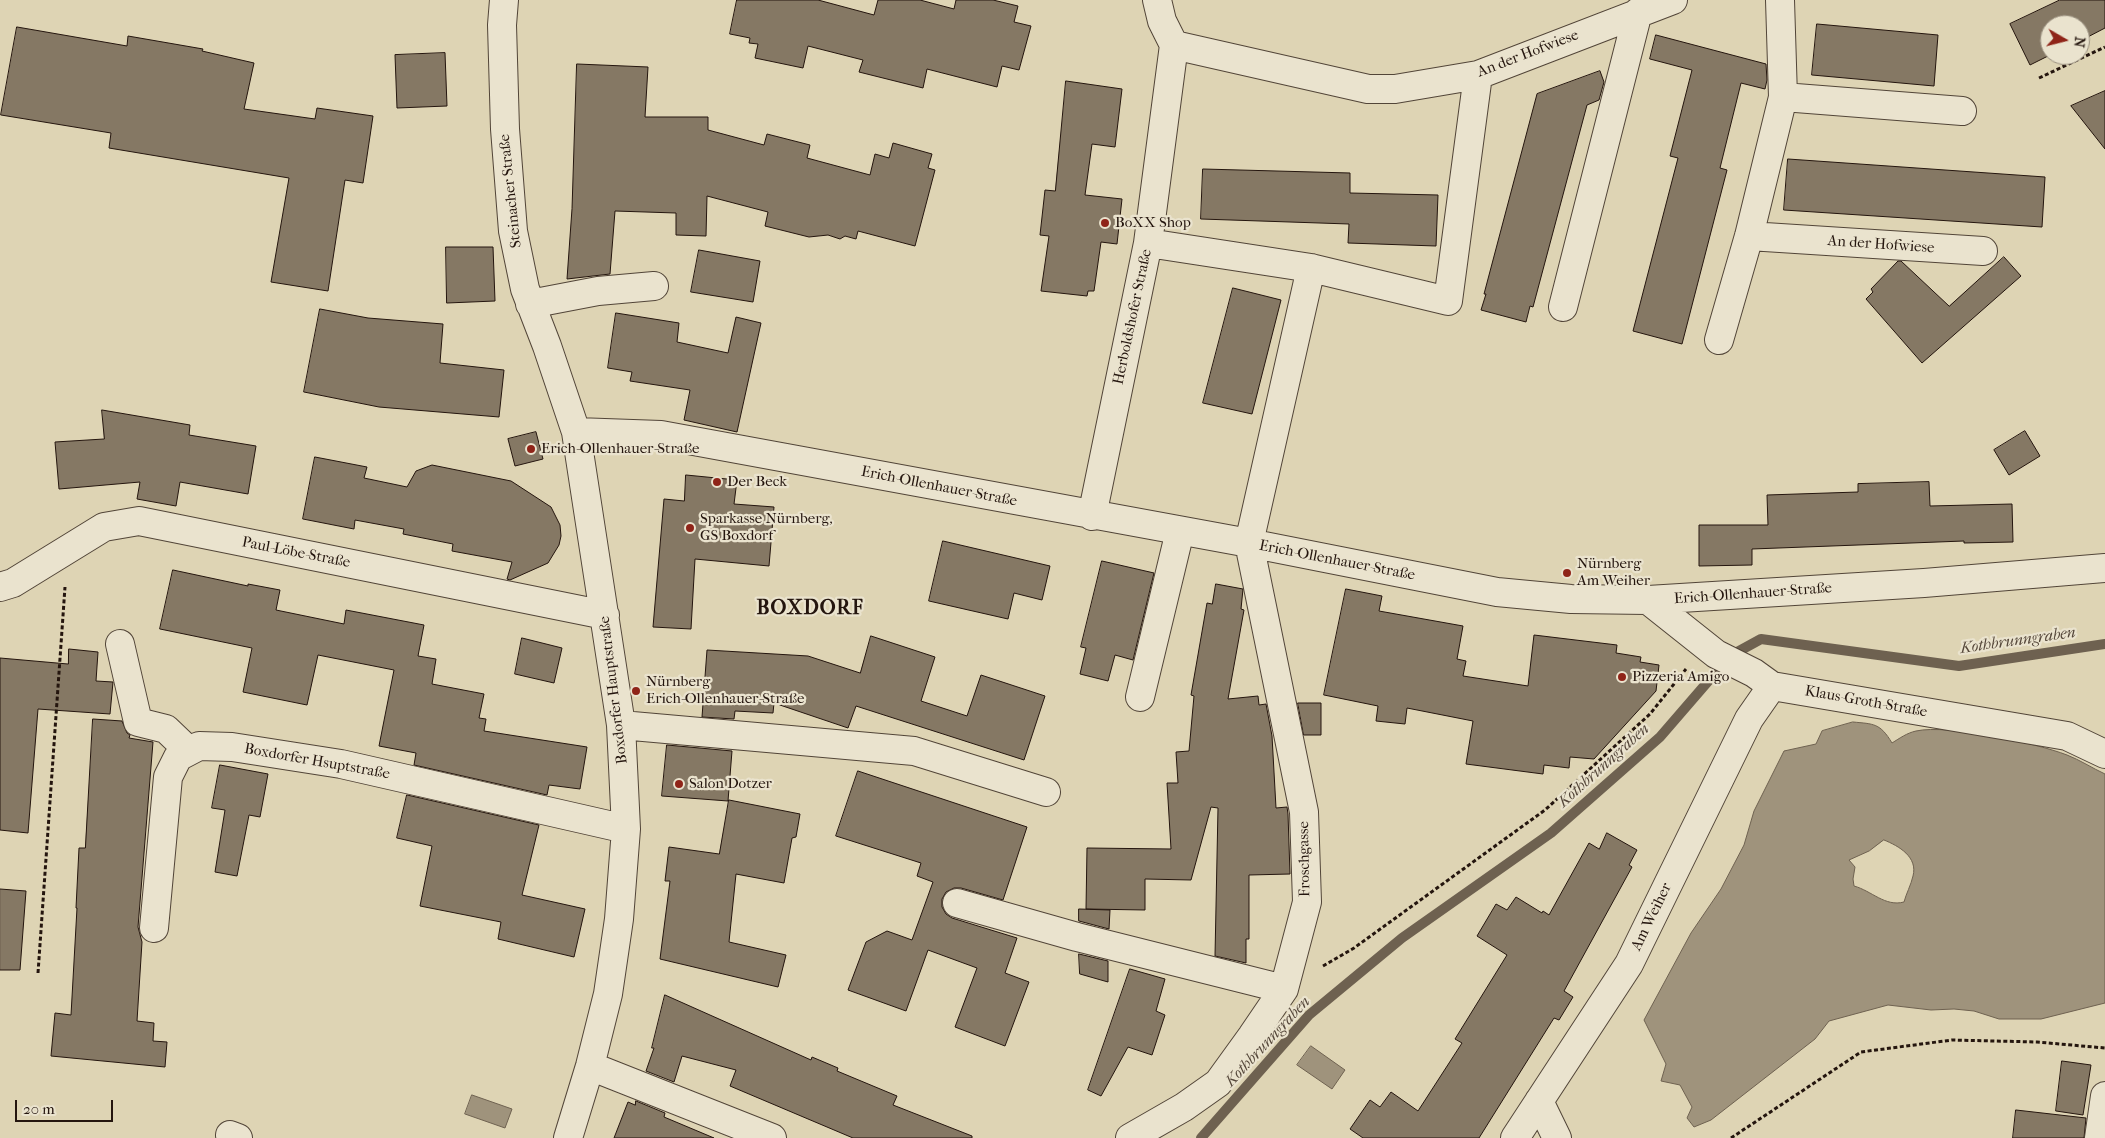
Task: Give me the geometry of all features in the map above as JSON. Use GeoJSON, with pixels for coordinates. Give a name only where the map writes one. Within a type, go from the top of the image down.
{"type":"FeatureCollection","features":[{"type":"Feature","properties":{"kind":"street","name":"Steinacher Straße"},"geometry":{"type":"LineString","coordinates":[[504,0],[502,25],[505,128],[513,231],[525,289],[576,432]]}},
{"type":"Feature","properties":{"kind":"street"},"geometry":{"type":"LineString","coordinates":[[1157,0],[1162,20],[1174,46]]}},
{"type":"Feature","properties":{"kind":"street","name":"An der Hofwiese"},"geometry":{"type":"LineString","coordinates":[[1174,46],[1368,89],[1396,89],[1478,75],[1672,0]]}},
{"type":"Feature","properties":{"kind":"street"},"geometry":{"type":"LineString","coordinates":[[1719,340],[1749,236],[1783,98],[1780,0]]}},
{"type":"Feature","properties":{"kind":"street"},"geometry":{"type":"LineString","coordinates":[[1563,307],[1638,12]]}},
{"type":"Feature","properties":{"kind":"street","name":"Herboldshofer Straße"},"geometry":{"type":"LineString","coordinates":[[1092,516],[1148,243],[1174,46]]}},
{"type":"Feature","properties":{"kind":"street"},"geometry":{"type":"LineString","coordinates":[[1148,243],[1311,268],[1448,301],[1478,75]]}},
{"type":"Feature","properties":{"kind":"street"},"geometry":{"type":"LineString","coordinates":[[1783,98],[1962,111]]}},
{"type":"Feature","properties":{"kind":"street","name":"An der Hofwiese"},"geometry":{"type":"LineString","coordinates":[[1749,236],[1983,251]]}},
{"type":"Feature","properties":{"kind":"street"},"geometry":{"type":"LineString","coordinates":[[1249,543],[1311,268]]}},
{"type":"Feature","properties":{"kind":"street"},"geometry":{"type":"LineString","coordinates":[[530,304],[598,291],[654,286]]}},
{"type":"Feature","properties":{"kind":"street","name":"Erich-Ollenhauer-Straße"},"geometry":{"type":"LineString","coordinates":[[576,432],[661,435],[1092,516],[1249,543],[1498,592],[1571,599],[1648,600],[1924,583],[2105,568]]}},
{"type":"Feature","properties":{"kind":"street","name":"Boxdorfer Hauptstraße"},"geometry":{"type":"LineString","coordinates":[[568,1138],[590,1066],[608,994],[620,919],[626,829],[621,725],[576,432]]}},
{"type":"Feature","properties":{"kind":"street","name":"Paul-Löbe-Straße"},"geometry":{"type":"LineString","coordinates":[[0,587],[14,583],[104,527],[139,521],[605,616]]}},
{"type":"Feature","properties":{"kind":"street"},"geometry":{"type":"LineString","coordinates":[[1140,697],[1180,531]]}},
{"type":"Feature","properties":{"kind":"street","name":"Froschgasse"},"geometry":{"type":"LineString","coordinates":[[1130,1138],[1184,1107],[1218,1083],[1284,989],[1307,902],[1304,812],[1249,543]]}},
{"type":"Feature","properties":{"kind":"street","name":"Klaus-Groth-Straße"},"geometry":{"type":"LineString","coordinates":[[1648,600],[1711,650],[1763,679],[2067,736],[2105,754]]}},
{"type":"Feature","properties":{"kind":"street"},"geometry":{"type":"LineString","coordinates":[[120,644],[138,722],[166,729],[189,751],[178,757],[168,777],[154,928]]}},
{"type":"Feature","properties":{"kind":"street","name":"Am Weiher"},"geometry":{"type":"LineString","coordinates":[[1515,1138],[1629,964],[1749,719],[1763,679]]}},
{"type":"Feature","properties":{"kind":"street"},"geometry":{"type":"LineString","coordinates":[[621,725],[914,751],[1046,792]]}},
{"type":"Feature","properties":{"kind":"street","name":"Boxdorfer Hsuptstraße"},"geometry":{"type":"LineString","coordinates":[[189,751],[199,746],[232,747],[341,764],[626,829]]}},
{"type":"Feature","properties":{"kind":"street"},"geometry":{"type":"LineString","coordinates":[[958,903],[1076,937],[1284,989]]}},
{"type":"Feature","properties":{"kind":"street"},"geometry":{"type":"LineString","coordinates":[[590,1066],[772,1138]]}},
{"type":"Feature","properties":{"kind":"street"},"geometry":{"type":"LineString","coordinates":[[1539,1101],[1557,1138]]}},
{"type":"Feature","properties":{"kind":"street"},"geometry":{"type":"LineString","coordinates":[[2099,1138],[2105,1101]]}},
{"type":"Feature","properties":{"kind":"path"},"geometry":{"type":"LineString","coordinates":[[2039,78],[2105,47]]}},
{"type":"Feature","properties":{"kind":"path"},"geometry":{"type":"LineString","coordinates":[[38,973],[66,590],[58,555]]}},
{"type":"Feature","properties":{"kind":"path"},"geometry":{"type":"LineString","coordinates":[[1284,989],[1354,948],[1545,810],[1650,714],[1711,650]]}},
{"type":"Feature","properties":{"kind":"path"},"geometry":{"type":"LineString","coordinates":[[1731,1138],[1861,1052],[1952,1040],[2037,1042],[2105,1048]]}},
{"type":"Feature","properties":{"kind":"shaded area"},"geometry":{"type":"Polygon","coordinates":[[[1853,722],[1866,723],[1880,728],[1892,743],[1916,731],[1949,730],[1970,732],[2014,740],[2053,750],[2072,757],[2105,774],[2105,1003],[2041,1019],[1999,1019],[1974,1011],[1954,1009],[1931,1010],[1888,1005],[1829,1021],[1815,1039],[1711,1120],[1694,1127],[1687,1118],[1692,1107],[1680,1085],[1661,1081],[1666,1064],[1644,1020],[1691,933],[1721,889],[1744,845],[1754,811],[1784,751],[1816,744],[1822,731],[1853,722]],[[1884,840],[1869,851],[1849,860],[1855,867],[1854,886],[1891,902],[1904,902],[1913,876],[1913,863],[1906,853],[1884,840]]]}},
{"type":"Feature","properties":{"kind":"shaded area"},"geometry":{"type":"Polygon","coordinates":[[[1311,1046],[1345,1070],[1332,1089],[1297,1065],[1311,1046]]]}},
{"type":"Feature","properties":{"kind":"shaded area"},"geometry":{"type":"Polygon","coordinates":[[[472,1095],[512,1109],[505,1128],[465,1114],[472,1095]]]}},
{"type":"Feature","properties":{"kind":"building"},"geometry":{"type":"Polygon","coordinates":[[[737,0],[818,0],[874,15],[878,0],[920,0],[954,9],[956,0],[993,0],[1018,6],[1014,22],[1031,26],[1019,70],[1002,66],[997,87],[927,69],[923,88],[859,72],[863,60],[808,46],[803,68],[755,58],[758,44],[749,43],[750,38],[730,34],[737,0]]]}},
{"type":"Feature","properties":{"kind":"building"},"geometry":{"type":"Polygon","coordinates":[[[2060,0],[2105,0],[2105,28],[2090,36],[2090,15],[2040,15],[2040,60],[2030,65],[2010,24],[2060,0]]]}},
{"type":"Feature","properties":{"kind":"building"},"geometry":{"type":"Polygon","coordinates":[[[1817,24],[1938,35],[1934,86],[1812,75],[1817,24]]]}},
{"type":"Feature","properties":{"kind":"building"},"geometry":{"type":"Polygon","coordinates":[[[17,27],[127,46],[128,36],[203,49],[202,51],[254,63],[244,109],[315,119],[317,108],[373,116],[363,183],[345,180],[328,291],[271,282],[289,178],[109,148],[111,133],[1,115],[17,27]]]}},
{"type":"Feature","properties":{"kind":"building"},"geometry":{"type":"Polygon","coordinates":[[[1656,35],[1766,64],[1767,80],[1765,89],[1741,83],[1720,168],[1727,170],[1682,344],[1633,331],[1678,158],[1670,156],[1692,70],[1650,59],[1656,35]]]}},
{"type":"Feature","properties":{"kind":"building"},"geometry":{"type":"Polygon","coordinates":[[[445,53],[447,106],[397,108],[395,55],[445,53]]]}},
{"type":"Feature","properties":{"kind":"building"},"geometry":{"type":"Polygon","coordinates":[[[577,64],[648,67],[645,117],[708,117],[708,130],[764,145],[767,134],[810,145],[807,158],[870,175],[875,154],[889,158],[893,143],[932,154],[928,168],[935,170],[915,246],[858,231],[856,239],[845,236],[840,239],[828,235],[809,237],[765,226],[768,212],[707,196],[706,236],[676,235],[676,213],[615,211],[610,274],[567,279],[572,209],[577,64]]]}},
{"type":"Feature","properties":{"kind":"building"},"geometry":{"type":"Polygon","coordinates":[[[1600,71],[1604,82],[1599,100],[1587,105],[1533,307],[1530,306],[1526,322],[1481,310],[1537,94],[1600,71]]]}},
{"type":"Feature","properties":{"kind":"building"},"geometry":{"type":"Polygon","coordinates":[[[1066,81],[1122,89],[1115,147],[1092,144],[1085,195],[1122,199],[1117,244],[1101,242],[1094,291],[1088,291],[1087,296],[1041,291],[1049,236],[1040,235],[1045,190],[1055,191],[1066,81]]]}},
{"type":"Feature","properties":{"kind":"building"},"geometry":{"type":"Polygon","coordinates":[[[2105,91],[2105,149],[2071,106],[2105,91]]]}},
{"type":"Feature","properties":{"kind":"building"},"geometry":{"type":"Polygon","coordinates":[[[1788,159],[2045,177],[2042,227],[1784,210],[1788,159]]]}},
{"type":"Feature","properties":{"kind":"building"},"geometry":{"type":"Polygon","coordinates":[[[1203,169],[1350,173],[1350,193],[1438,195],[1436,246],[1348,243],[1349,224],[1201,219],[1203,169]]]}},
{"type":"Feature","properties":{"kind":"building"},"geometry":{"type":"Polygon","coordinates":[[[446,247],[493,247],[495,301],[447,303],[446,247]]]}},
{"type":"Feature","properties":{"kind":"building"},"geometry":{"type":"Polygon","coordinates":[[[699,250],[760,261],[753,302],[691,292],[699,250]]]}},
{"type":"Feature","properties":{"kind":"building"},"geometry":{"type":"Polygon","coordinates":[[[2004,257],[2021,276],[1922,363],[1866,299],[1873,292],[1871,289],[1898,261],[1901,261],[1949,306],[2004,257]]]}},
{"type":"Feature","properties":{"kind":"building"},"geometry":{"type":"Polygon","coordinates":[[[1233,288],[1281,300],[1252,414],[1203,403],[1233,288]]]}},
{"type":"Feature","properties":{"kind":"building"},"geometry":{"type":"Polygon","coordinates":[[[320,309],[368,318],[443,324],[440,363],[504,370],[499,417],[379,407],[304,392],[320,309]]]}},
{"type":"Feature","properties":{"kind":"building"},"geometry":{"type":"Polygon","coordinates":[[[616,313],[679,323],[677,342],[728,353],[736,317],[761,323],[737,432],[684,420],[690,390],[630,381],[632,372],[608,368],[616,313]]]}},
{"type":"Feature","properties":{"kind":"building"},"geometry":{"type":"Polygon","coordinates":[[[102,410],[190,425],[189,435],[256,446],[248,494],[180,482],[176,506],[137,499],[140,482],[59,489],[55,442],[104,439],[102,410]]]}},
{"type":"Feature","properties":{"kind":"building"},"geometry":{"type":"Polygon","coordinates":[[[2025,431],[2040,456],[2009,475],[1994,450],[2025,431]]]}},
{"type":"Feature","properties":{"kind":"building"},"geometry":{"type":"Polygon","coordinates":[[[536,432],[543,459],[515,466],[508,439],[536,432]]]}},
{"type":"Feature","properties":{"kind":"building"},"geometry":{"type":"Polygon","coordinates":[[[315,457],[367,467],[364,478],[407,487],[416,471],[432,465],[511,481],[551,507],[560,525],[561,536],[559,545],[548,563],[510,580],[507,579],[512,562],[452,551],[453,544],[403,534],[404,529],[355,520],[354,529],[303,519],[315,457]]]}},
{"type":"Feature","properties":{"kind":"building"},"geometry":{"type":"Polygon","coordinates":[[[686,475],[737,480],[734,504],[774,507],[769,566],[695,559],[691,629],[653,627],[664,499],[684,501],[686,475]]]}},
{"type":"Feature","properties":{"kind":"building"},"geometry":{"type":"Polygon","coordinates":[[[1929,482],[1930,506],[2012,504],[2013,542],[1964,543],[1964,541],[1752,549],[1752,565],[1699,566],[1699,525],[1768,525],[1767,495],[1858,492],[1858,484],[1929,482]]]}},
{"type":"Feature","properties":{"kind":"building"},"geometry":{"type":"Polygon","coordinates":[[[943,541],[1050,566],[1042,600],[1014,593],[1008,619],[929,601],[943,541]]]}},
{"type":"Feature","properties":{"kind":"building"},"geometry":{"type":"Polygon","coordinates":[[[1102,561],[1154,573],[1133,660],[1115,655],[1108,681],[1080,674],[1086,648],[1081,647],[1102,561]]]}},
{"type":"Feature","properties":{"kind":"building"},"geometry":{"type":"Polygon","coordinates":[[[173,570],[248,586],[248,584],[280,590],[276,610],[344,624],[346,610],[424,625],[418,656],[436,659],[432,684],[484,694],[479,718],[486,719],[484,731],[587,747],[580,789],[549,785],[547,795],[414,765],[416,753],[379,746],[394,670],[318,655],[307,705],[243,692],[252,648],[160,629],[173,570]]]}},
{"type":"Feature","properties":{"kind":"building"},"geometry":{"type":"Polygon","coordinates":[[[1216,584],[1243,589],[1241,609],[1244,610],[1228,699],[1258,696],[1259,705],[1266,704],[1272,736],[1276,808],[1287,807],[1288,814],[1290,874],[1249,875],[1249,939],[1246,939],[1246,963],[1215,956],[1218,808],[1211,807],[1191,880],[1145,879],[1145,910],[1086,909],[1087,848],[1171,849],[1167,783],[1178,783],[1176,752],[1189,751],[1194,696],[1191,695],[1207,603],[1212,604],[1216,584]]]}},
{"type":"Feature","properties":{"kind":"building"},"geometry":{"type":"Polygon","coordinates":[[[1346,589],[1382,596],[1379,611],[1463,626],[1457,659],[1466,661],[1463,676],[1528,686],[1534,635],[1617,645],[1616,653],[1641,657],[1640,662],[1659,665],[1656,691],[1594,759],[1570,757],[1569,768],[1544,765],[1543,774],[1466,764],[1473,721],[1407,708],[1405,724],[1376,721],[1378,706],[1324,695],[1346,589]]]}},
{"type":"Feature","properties":{"kind":"building"},"geometry":{"type":"Polygon","coordinates":[[[871,636],[935,657],[921,701],[967,716],[981,675],[1045,696],[1024,760],[856,706],[848,728],[774,703],[773,713],[735,711],[734,719],[702,717],[707,650],[808,656],[860,673],[871,636]]]}},
{"type":"Feature","properties":{"kind":"building"},"geometry":{"type":"Polygon","coordinates":[[[522,638],[562,648],[554,683],[515,674],[522,638]]]}},
{"type":"Feature","properties":{"kind":"building"},"geometry":{"type":"Polygon","coordinates":[[[69,649],[98,652],[96,681],[113,682],[110,714],[38,709],[28,833],[0,830],[0,658],[68,664],[69,649]]]}},
{"type":"Feature","properties":{"kind":"building"},"geometry":{"type":"Polygon","coordinates":[[[1298,703],[1321,703],[1321,735],[1304,735],[1298,703]]]}},
{"type":"Feature","properties":{"kind":"building"},"geometry":{"type":"Polygon","coordinates":[[[93,719],[122,721],[127,733],[130,735],[129,738],[153,742],[138,927],[142,942],[137,1021],[154,1023],[153,1041],[167,1042],[165,1067],[51,1056],[55,1013],[71,1015],[79,848],[85,848],[93,719]]]}},
{"type":"Feature","properties":{"kind":"building"},"geometry":{"type":"Polygon","coordinates":[[[667,745],[732,751],[728,801],[662,796],[667,745]]]}},
{"type":"Feature","properties":{"kind":"building"},"geometry":{"type":"Polygon","coordinates":[[[220,765],[268,774],[260,817],[249,815],[237,876],[215,872],[225,810],[212,808],[220,765]]]}},
{"type":"Feature","properties":{"kind":"building"},"geometry":{"type":"Polygon","coordinates":[[[858,771],[1027,827],[1003,900],[961,888],[954,888],[946,892],[942,899],[942,907],[946,914],[952,918],[1017,938],[1005,973],[1029,982],[1005,1046],[955,1027],[977,968],[928,950],[906,1011],[848,990],[866,942],[887,931],[912,940],[933,882],[917,876],[921,863],[836,836],[858,771]]]}},
{"type":"Feature","properties":{"kind":"building"},"geometry":{"type":"Polygon","coordinates":[[[407,795],[539,825],[522,895],[585,909],[574,957],[498,939],[501,922],[420,906],[432,846],[397,838],[407,795]]]}},
{"type":"Feature","properties":{"kind":"building"},"geometry":{"type":"Polygon","coordinates":[[[729,800],[800,814],[796,837],[792,838],[784,883],[736,874],[729,942],[786,955],[778,987],[660,959],[670,881],[665,881],[669,847],[719,854],[729,800]]]}},
{"type":"Feature","properties":{"kind":"building"},"geometry":{"type":"Polygon","coordinates":[[[1607,833],[1637,850],[1629,865],[1632,867],[1564,991],[1573,997],[1559,1020],[1554,1018],[1479,1138],[1363,1138],[1350,1129],[1370,1100],[1380,1107],[1391,1092],[1418,1111],[1462,1043],[1455,1039],[1507,955],[1477,936],[1496,904],[1507,910],[1516,897],[1542,913],[1543,911],[1549,915],[1589,843],[1599,849],[1607,833]]]}},
{"type":"Feature","properties":{"kind":"building"},"geometry":{"type":"Polygon","coordinates":[[[0,889],[26,891],[20,970],[0,970],[0,889]]]}},
{"type":"Feature","properties":{"kind":"building"},"geometry":{"type":"Polygon","coordinates":[[[1079,909],[1110,910],[1109,929],[1079,921],[1079,909]]]}},
{"type":"Feature","properties":{"kind":"building"},"geometry":{"type":"Polygon","coordinates":[[[1079,954],[1108,961],[1108,982],[1080,974],[1079,954]]]}},
{"type":"Feature","properties":{"kind":"building"},"geometry":{"type":"Polygon","coordinates":[[[1130,969],[1165,979],[1156,1011],[1165,1015],[1152,1055],[1128,1047],[1101,1096],[1088,1090],[1130,969]]]}},
{"type":"Feature","properties":{"kind":"building"},"geometry":{"type":"Polygon","coordinates":[[[665,995],[811,1060],[812,1057],[838,1068],[837,1071],[897,1096],[893,1105],[972,1136],[972,1138],[853,1138],[730,1086],[736,1070],[682,1056],[674,1082],[646,1071],[654,1048],[652,1048],[665,995]]]}},
{"type":"Feature","properties":{"kind":"building"},"geometry":{"type":"Polygon","coordinates":[[[2062,1061],[2091,1065],[2083,1115],[2056,1111],[2062,1061]]]}},
{"type":"Feature","properties":{"kind":"building"},"geometry":{"type":"Polygon","coordinates":[[[636,1101],[665,1113],[664,1117],[714,1138],[614,1138],[628,1102],[635,1105],[636,1101]]]}},
{"type":"Feature","properties":{"kind":"building"},"geometry":{"type":"Polygon","coordinates":[[[2016,1110],[2086,1118],[2084,1138],[2013,1138],[2016,1110]]]}},
{"type":"Feature","properties":{"kind":"waterway","name":"Kothbrunngraben"},"geometry":{"type":"LineString","coordinates":[[1201,1138],[1309,1015],[1402,938],[1551,833],[1660,737],[1730,656],[1761,639],[1959,666],[2105,644]]}},
{"type":"Feature","properties":{"kind":"place","name":"BoXX Shop"},"geometry":{"type":"Point","coordinates":[1105,223]}},
{"type":"Feature","properties":{"kind":"place","name":"Erich-Ollenhauer-Straße"},"geometry":{"type":"Point","coordinates":[531,449]}},
{"type":"Feature","properties":{"kind":"place","name":"Der Beck"},"geometry":{"type":"Point","coordinates":[717,482]}},
{"type":"Feature","properties":{"kind":"place","name":"Sparkasse Nürnberg, GS Boxdorf"},"geometry":{"type":"Point","coordinates":[690,528]}},
{"type":"Feature","properties":{"kind":"place","name":"Nürnberg Am Weiher"},"geometry":{"type":"Point","coordinates":[1567,573]}},
{"type":"Feature","properties":{"kind":"place","name":"Pizzeria Amigo"},"geometry":{"type":"Point","coordinates":[1622,677]}},
{"type":"Feature","properties":{"kind":"place","name":"Nürnberg Erich-Ollenhauer-Straße"},"geometry":{"type":"Point","coordinates":[636,691]}},
{"type":"Feature","properties":{"kind":"place","name":"Salon Dotzer"},"geometry":{"type":"Point","coordinates":[679,784]}},
{"type":"Feature","properties":{"kind":"district","name":"BOXDORF"},"geometry":{"type":"Point","coordinates":[810,609]}}]}
